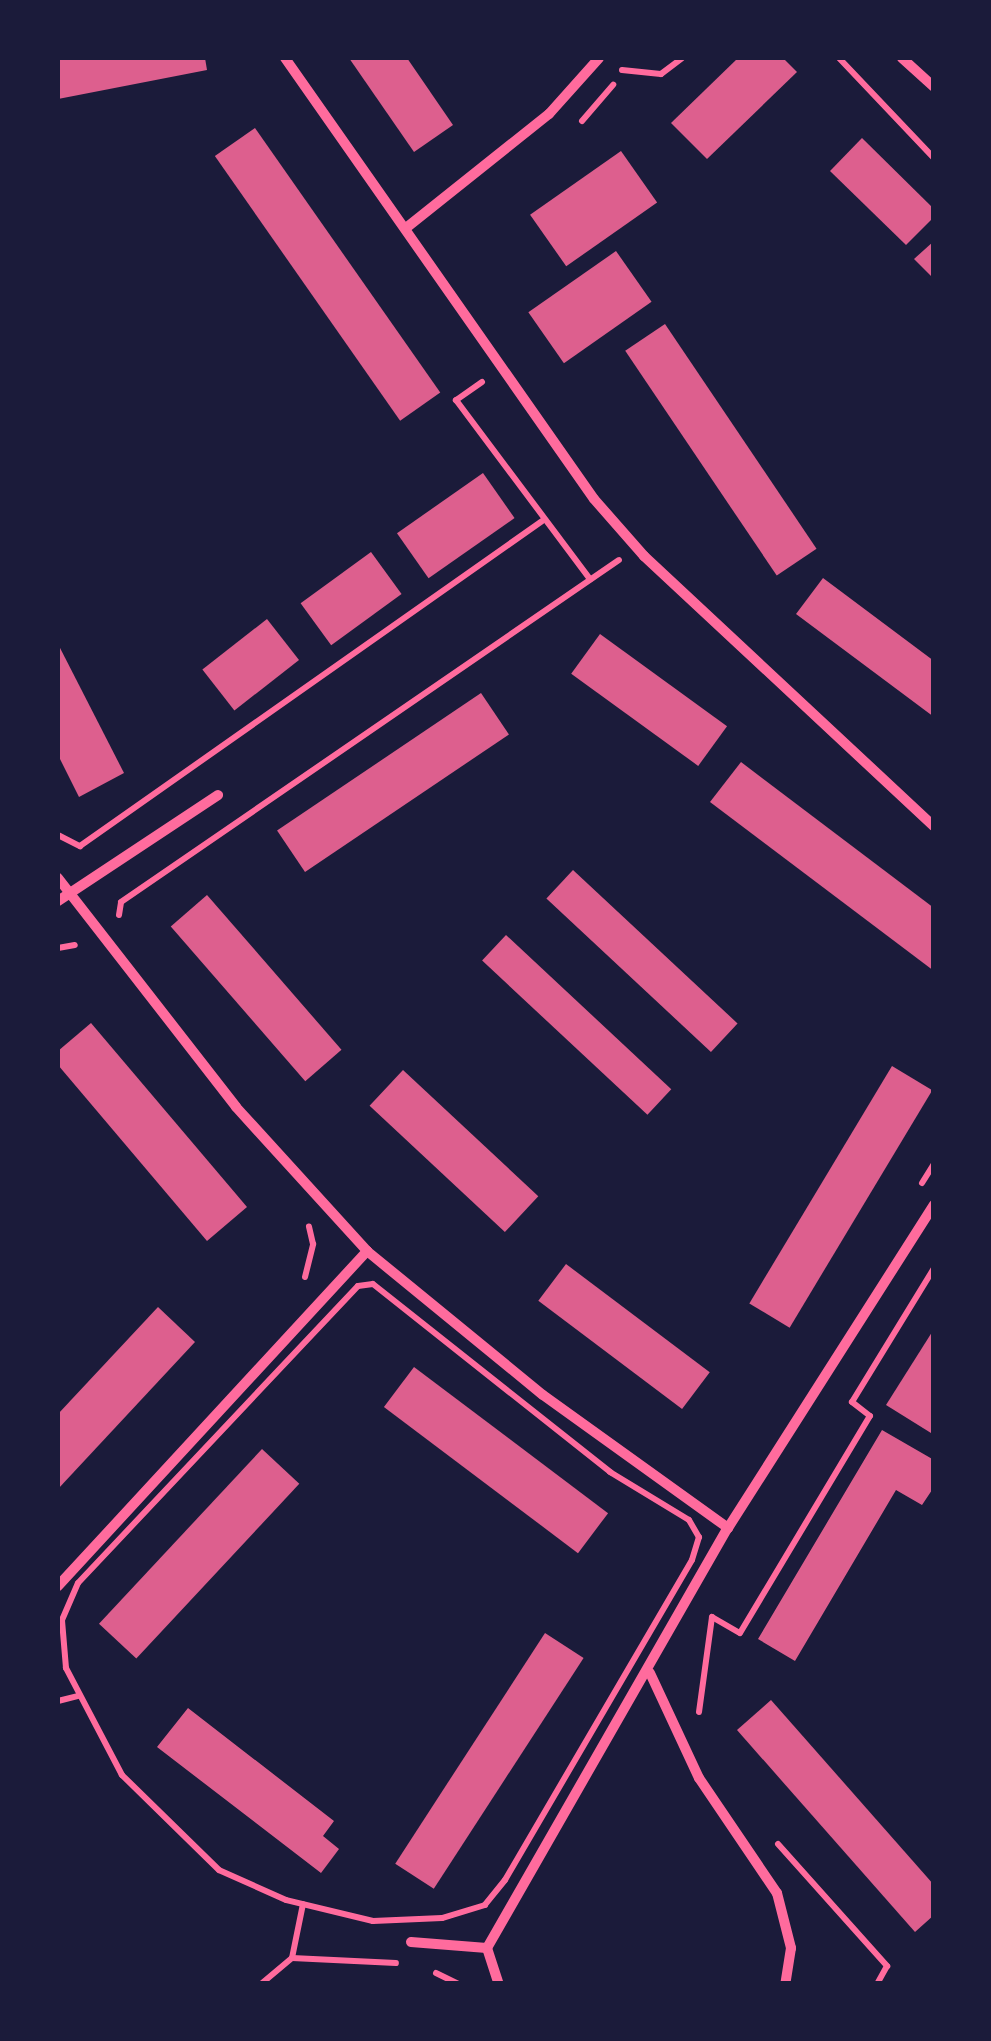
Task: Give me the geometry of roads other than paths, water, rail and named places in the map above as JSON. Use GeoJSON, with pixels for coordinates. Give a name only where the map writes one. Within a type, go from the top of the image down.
{"type":"FeatureCollection","features":[{"type":"Feature","properties":{"kind":"street"},"geometry":{"type":"LineString","coordinates":[[286,58],[594,499],[644,556],[934,826]]}},
{"type":"Feature","properties":{"kind":"street"},"geometry":{"type":"LineString","coordinates":[[406,228],[548,114],[600,58]]}},
{"type":"Feature","properties":{"kind":"street"},"geometry":{"type":"LineString","coordinates":[[902,58],[934,87]]}},
{"type":"Feature","properties":{"kind":"street"},"geometry":{"type":"LineString","coordinates":[[62,898],[218,795]]}},
{"type":"Feature","properties":{"kind":"street"},"geometry":{"type":"LineString","coordinates":[[58,878],[62,898],[236,1107],[367,1251],[543,1395],[728,1528]]}},
{"type":"Feature","properties":{"kind":"street"},"geometry":{"type":"LineString","coordinates":[[487,1948],[650,1673],[728,1528],[934,1204]]}},
{"type":"Feature","properties":{"kind":"street"},"geometry":{"type":"LineString","coordinates":[[58,1586],[367,1251]]}},
{"type":"Feature","properties":{"kind":"street"},"geometry":{"type":"LineString","coordinates":[[650,1673],[700,1778],[778,1893],[791,1948],[786,1984]]}},
{"type":"Feature","properties":{"kind":"street"},"geometry":{"type":"LineString","coordinates":[[411,1942],[487,1948]]}},
{"type":"Feature","properties":{"kind":"street"},"geometry":{"type":"LineString","coordinates":[[487,1948],[500,1984]]}}]}
